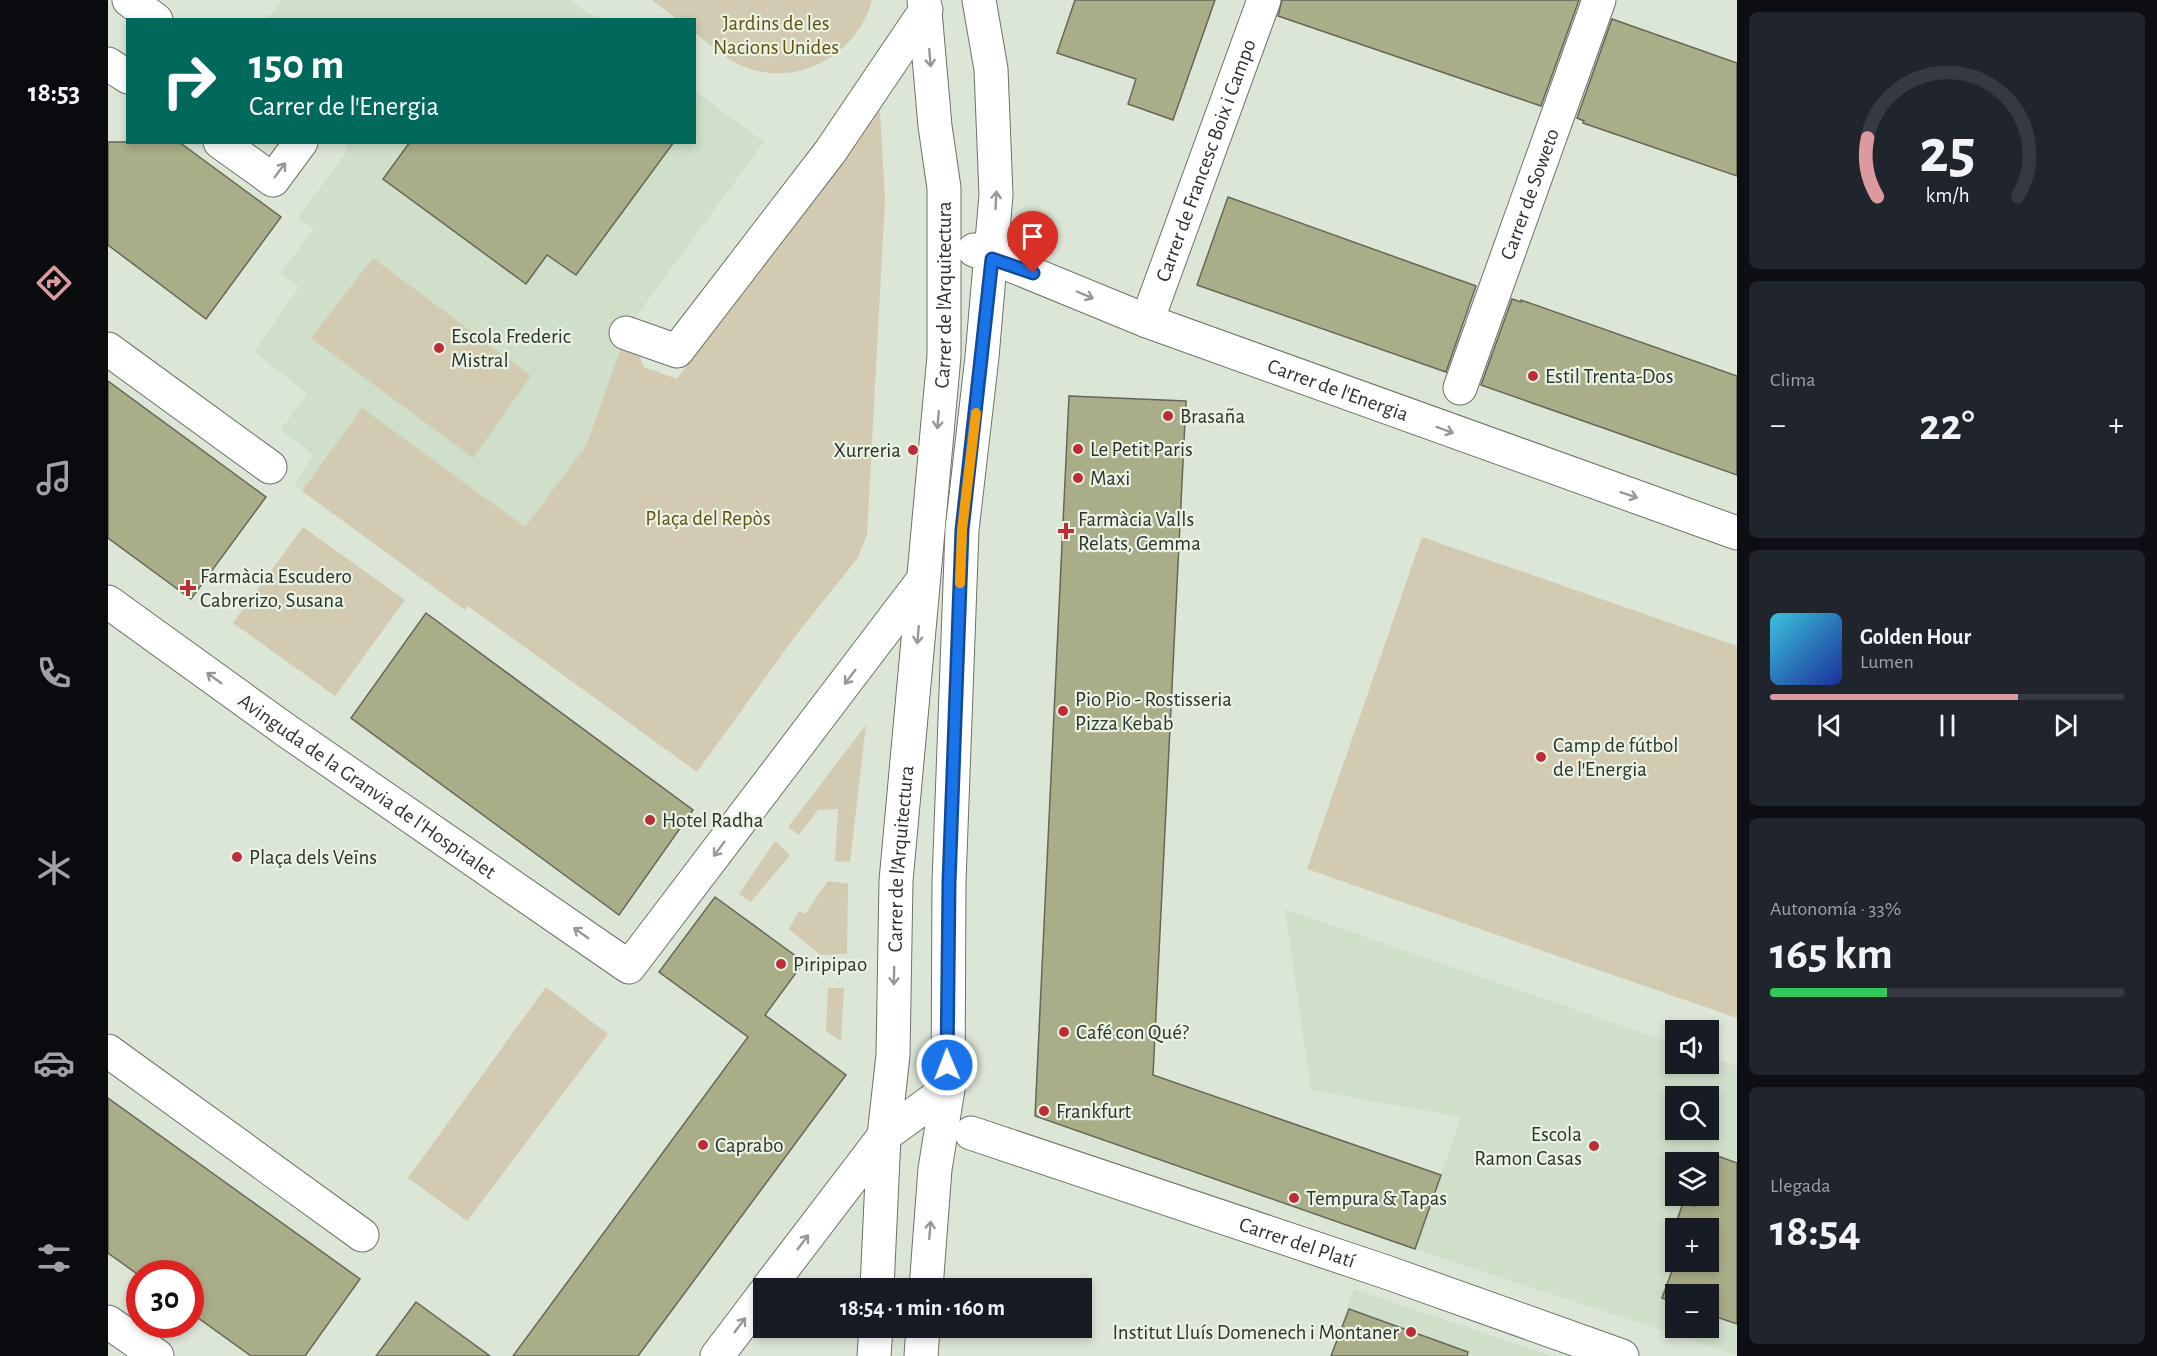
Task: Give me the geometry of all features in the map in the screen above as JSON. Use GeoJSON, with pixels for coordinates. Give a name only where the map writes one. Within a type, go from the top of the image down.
{"type":"FeatureCollection","features":[{"type":"Feature","properties":{"kind":"street"},"geometry":{"type":"LineString","coordinates":[[129,0],[153,18]]}},
{"type":"Feature","properties":{"kind":"street","name":"Carrer de l'Arquitectura"},"geometry":{"type":"LineString","coordinates":[[927,1278],[935,1169],[948,1089],[949,882],[962,530],[992,259],[996,195],[991,69],[979,0]]}},
{"type":"Feature","properties":{"kind":"street","name":"Carrer de Francesc Boix i Campo"},"geometry":{"type":"LineString","coordinates":[[1147,321],[1264,0]]}},
{"type":"Feature","properties":{"kind":"street","name":"Carrer de Soweto"},"geometry":{"type":"LineString","coordinates":[[1460,388],[1599,0]]}},
{"type":"Feature","properties":{"kind":"street","name":"Carrer de l'Arquitectura"},"geometry":{"type":"LineString","coordinates":[[877,1278],[884,1136],[893,1055],[896,881],[944,356],[944,188],[935,126],[925,5]]}},
{"type":"Feature","properties":{"kind":"street","name":"Carrer de l'Arquitectura"},"geometry":{"type":"LineString","coordinates":[[626,333],[677,351],[830,152],[925,5]]}},
{"type":"Feature","properties":{"kind":"street"},"geometry":{"type":"LineString","coordinates":[[108,64],[126,76]]}},
{"type":"Feature","properties":{"kind":"street"},"geometry":{"type":"LineString","coordinates":[[223,144],[273,180],[299,144]]}},
{"type":"Feature","properties":{"kind":"street","name":"Carrer de l'Energia"},"geometry":{"type":"LineString","coordinates":[[944,234],[992,259],[1053,281],[1147,321],[1737,533]]}},
{"type":"Feature","properties":{"kind":"street"},"geometry":{"type":"LineString","coordinates":[[108,349],[270,467]]}},
{"type":"Feature","properties":{"kind":"street","name":"Avinguda de la Granvia de l'Hospitalet"},"geometry":{"type":"LineString","coordinates":[[108,602],[287,731],[629,967],[924,580]]}},
{"type":"Feature","properties":{"kind":"street"},"geometry":{"type":"LineString","coordinates":[[108,1051],[362,1235]]}},
{"type":"Feature","properties":{"kind":"street"},"geometry":{"type":"LineString","coordinates":[[776,1278],[884,1136],[948,1089]]}},
{"type":"Feature","properties":{"kind":"street","name":"Carrer del Platí"},"geometry":{"type":"LineString","coordinates":[[971,1133],[1386,1272],[1622,1356]]}},
{"type":"Feature","properties":{"kind":"street"},"geometry":{"type":"LineString","coordinates":[[717,1356],[753,1309]]}},
{"type":"Feature","properties":{"kind":"street"},"geometry":{"type":"LineString","coordinates":[[108,1322],[157,1356]]}},
{"type":"Feature","properties":{"kind":"street"},"geometry":{"type":"LineString","coordinates":[[874,1356],[875,1338]]}},
{"type":"Feature","properties":{"kind":"street"},"geometry":{"type":"LineString","coordinates":[[921,1356],[922,1338]]}},
{"type":"Feature","properties":{"kind":"shaded area"},"geometry":{"type":"Polygon","coordinates":[[[282,0],[570,0],[596,18],[268,18],[282,0]]]}},
{"type":"Feature","properties":{"kind":"shaded area","name":"Escola Frederic Mistral"},"geometry":{"type":"Polygon","coordinates":[[[696,92],[764,142],[629,326],[586,446],[465,610],[294,484],[314,455],[281,430],[307,393],[254,352],[299,287],[281,273],[314,229],[298,218],[345,154],[347,144],[696,144],[696,92]]]}},
{"type":"Feature","properties":{"kind":"shaded area","name":"Escola Ramon Casas"},"geometry":{"type":"Polygon","coordinates":[[[1285,909],[1665,1041],[1665,1074],[1719,1074],[1719,1060],[1737,1066],[1737,1355],[1685,1338],[1719,1338],[1719,1284],[1665,1284],[1665,1331],[1415,1249],[1461,1117],[1311,1090],[1285,909]]]}},
{"type":"Feature","properties":{"kind":"shaded area","name":"Institut Lluís Domenech i Montaner"},"geometry":{"type":"Polygon","coordinates":[[[1354,1289],[1552,1356],[1331,1356],[1354,1289]]]}},
{"type":"Feature","properties":{"kind":"green space","name":"Jardins de les Nacions Unides"},"geometry":{"type":"Polygon","coordinates":[[[652,0],[872,0],[864,20],[853,37],[838,52],[821,63],[802,70],[782,73],[761,72],[734,62],[696,34],[696,18],[676,18],[652,0]]]}},
{"type":"Feature","properties":{"kind":"green space","name":"Plaça del Repòs"},"geometry":{"type":"Polygon","coordinates":[[[880,111],[885,200],[867,535],[857,559],[796,635],[697,772],[468,606],[465,610],[302,491],[362,408],[525,527],[586,446],[622,345],[637,350],[644,367],[677,379],[868,115],[880,111]]]}},
{"type":"Feature","properties":{"kind":"green space"},"geometry":{"type":"Polygon","coordinates":[[[373,258],[531,376],[473,458],[311,338],[373,258]]]}},
{"type":"Feature","properties":{"kind":"green space"},"geometry":{"type":"Polygon","coordinates":[[[303,527],[405,600],[335,696],[233,623],[303,527]]]}},
{"type":"Feature","properties":{"kind":"green space","name":"Camp de fútbol de l'Energia"},"geometry":{"type":"Polygon","coordinates":[[[1422,537],[1737,646],[1737,1018],[1307,869],[1422,537]]]}},
{"type":"Feature","properties":{"kind":"green space"},"geometry":{"type":"Polygon","coordinates":[[[866,725],[850,862],[835,861],[838,809],[818,810],[799,835],[788,827],[866,725]]]}},
{"type":"Feature","properties":{"kind":"green space"},"geometry":{"type":"Polygon","coordinates":[[[775,841],[790,855],[751,902],[739,894],[775,841]]]}},
{"type":"Feature","properties":{"kind":"green space"},"geometry":{"type":"Polygon","coordinates":[[[828,881],[848,884],[847,954],[820,955],[789,929],[799,911],[805,914],[828,881]]]}},
{"type":"Feature","properties":{"kind":"green space"},"geometry":{"type":"Polygon","coordinates":[[[546,987],[608,1034],[467,1221],[408,1178],[546,987]]]}},
{"type":"Feature","properties":{"kind":"green space"},"geometry":{"type":"Polygon","coordinates":[[[828,988],[844,988],[841,1041],[826,1031],[828,988]]]}},
{"type":"Feature","properties":{"kind":"building"},"geometry":{"type":"Polygon","coordinates":[[[1075,0],[1215,0],[1173,120],[1128,104],[1136,79],[1057,53],[1075,0]]]}},
{"type":"Feature","properties":{"kind":"building"},"geometry":{"type":"Polygon","coordinates":[[[1282,0],[1579,0],[1541,106],[1278,16],[1282,0]]]}},
{"type":"Feature","properties":{"kind":"building"},"geometry":{"type":"Polygon","coordinates":[[[1612,19],[1737,63],[1737,176],[1583,123],[1584,121],[1577,118],[1612,19]]]}},
{"type":"Feature","properties":{"kind":"building"},"geometry":{"type":"Polygon","coordinates":[[[108,142],[182,144],[281,217],[206,319],[108,245],[108,142]]]}},
{"type":"Feature","properties":{"kind":"building"},"geometry":{"type":"Polygon","coordinates":[[[409,144],[673,144],[576,275],[547,255],[526,284],[383,179],[409,144]]]}},
{"type":"Feature","properties":{"kind":"building"},"geometry":{"type":"Polygon","coordinates":[[[1228,197],[1476,286],[1446,372],[1197,285],[1228,197]]]}},
{"type":"Feature","properties":{"kind":"building"},"geometry":{"type":"Polygon","coordinates":[[[1512,299],[1521,302],[1521,300],[1737,376],[1737,475],[1481,385],[1512,299]]]}},
{"type":"Feature","properties":{"kind":"building"},"geometry":{"type":"Polygon","coordinates":[[[108,381],[266,497],[191,599],[108,538],[108,381]]]}},
{"type":"Feature","properties":{"kind":"building"},"geometry":{"type":"Polygon","coordinates":[[[1069,396],[1186,401],[1153,1075],[1441,1175],[1415,1249],[1035,1116],[1069,396]]]}},
{"type":"Feature","properties":{"kind":"building"},"geometry":{"type":"Polygon","coordinates":[[[426,613],[693,810],[619,915],[351,718],[426,613]]]}},
{"type":"Feature","properties":{"kind":"building"},"geometry":{"type":"Polygon","coordinates":[[[715,897],[804,962],[765,1015],[846,1075],[638,1356],[513,1356],[748,1037],[659,972],[715,897]]]}},
{"type":"Feature","properties":{"kind":"building"},"geometry":{"type":"Polygon","coordinates":[[[108,1098],[360,1279],[305,1356],[251,1356],[204,1322],[204,1260],[126,1260],[126,1266],[108,1253],[108,1098]]]}},
{"type":"Feature","properties":{"kind":"building"},"geometry":{"type":"Polygon","coordinates":[[[1719,1157],[1737,1163],[1737,1324],[1719,1318],[1719,1284],[1667,1284],[1672,1272],[1719,1272],[1719,1218],[1678,1218],[1682,1206],[1719,1206],[1719,1157]]]}},
{"type":"Feature","properties":{"kind":"building"},"geometry":{"type":"Polygon","coordinates":[[[416,1302],[490,1356],[376,1356],[416,1302]]]}},
{"type":"Feature","properties":{"kind":"building"},"geometry":{"type":"Polygon","coordinates":[[[1349,1309],[1468,1352],[1467,1356],[1331,1356],[1349,1309]]]}},
{"type":"Feature","properties":{"kind":"slow traffic"},"geometry":{"type":"LineString","coordinates":[[960,583],[962,530],[976,413]]}},
{"type":"Feature","properties":{"kind":"place","name":"Escola Frederic Mistral"},"geometry":{"type":"Point","coordinates":[439,348]}},
{"type":"Feature","properties":{"kind":"place","name":"Estil Trenta-Dos"},"geometry":{"type":"Point","coordinates":[1533,376]}},
{"type":"Feature","properties":{"kind":"place","name":"Brasaña"},"geometry":{"type":"Point","coordinates":[1168,416]}},
{"type":"Feature","properties":{"kind":"place","name":"Le Petit Paris"},"geometry":{"type":"Point","coordinates":[1078,449]}},
{"type":"Feature","properties":{"kind":"place","name":"Xurreria"},"geometry":{"type":"Point","coordinates":[913,450]}},
{"type":"Feature","properties":{"kind":"place","name":"Maxi"},"geometry":{"type":"Point","coordinates":[1078,478]}},
{"type":"Feature","properties":{"kind":"place","name":"Farmàcia Valls Relats, Gemma"},"geometry":{"type":"Point","coordinates":[1066,531]}},
{"type":"Feature","properties":{"kind":"place","name":"Farmàcia Escudero Cabrerizo, Susana"},"geometry":{"type":"Point","coordinates":[188,588]}},
{"type":"Feature","properties":{"kind":"place","name":"Pio Pio - Rostisseria Pizza Kebab"},"geometry":{"type":"Point","coordinates":[1063,711]}},
{"type":"Feature","properties":{"kind":"place","name":"Camp de fútbol de l'Energia"},"geometry":{"type":"Point","coordinates":[1541,757]}},
{"type":"Feature","properties":{"kind":"place","name":"Hotel Radha"},"geometry":{"type":"Point","coordinates":[650,820]}},
{"type":"Feature","properties":{"kind":"place","name":"Plaça dels Veïns"},"geometry":{"type":"Point","coordinates":[237,857]}},
{"type":"Feature","properties":{"kind":"place","name":"Piripipao"},"geometry":{"type":"Point","coordinates":[781,964]}},
{"type":"Feature","properties":{"kind":"place","name":"Café con Qué?"},"geometry":{"type":"Point","coordinates":[1064,1032]}},
{"type":"Feature","properties":{"kind":"place","name":"Frankfurt"},"geometry":{"type":"Point","coordinates":[1044,1111]}},
{"type":"Feature","properties":{"kind":"place","name":"Caprabo"},"geometry":{"type":"Point","coordinates":[703,1145]}},
{"type":"Feature","properties":{"kind":"place","name":"Escola Ramon Casas"},"geometry":{"type":"Point","coordinates":[1594,1146]}},
{"type":"Feature","properties":{"kind":"place","name":"Tempura & Tapas"},"geometry":{"type":"Point","coordinates":[1294,1198]}},
{"type":"Feature","properties":{"kind":"place","name":"Institut Lluís Domenech i Montaner"},"geometry":{"type":"Point","coordinates":[1411,1332]}},
{"type":"Feature","properties":{"kind":"route"},"geometry":{"type":"LineString","coordinates":[[947,1065],[949,882],[962,530],[992,259],[1033,273]]}}]}
